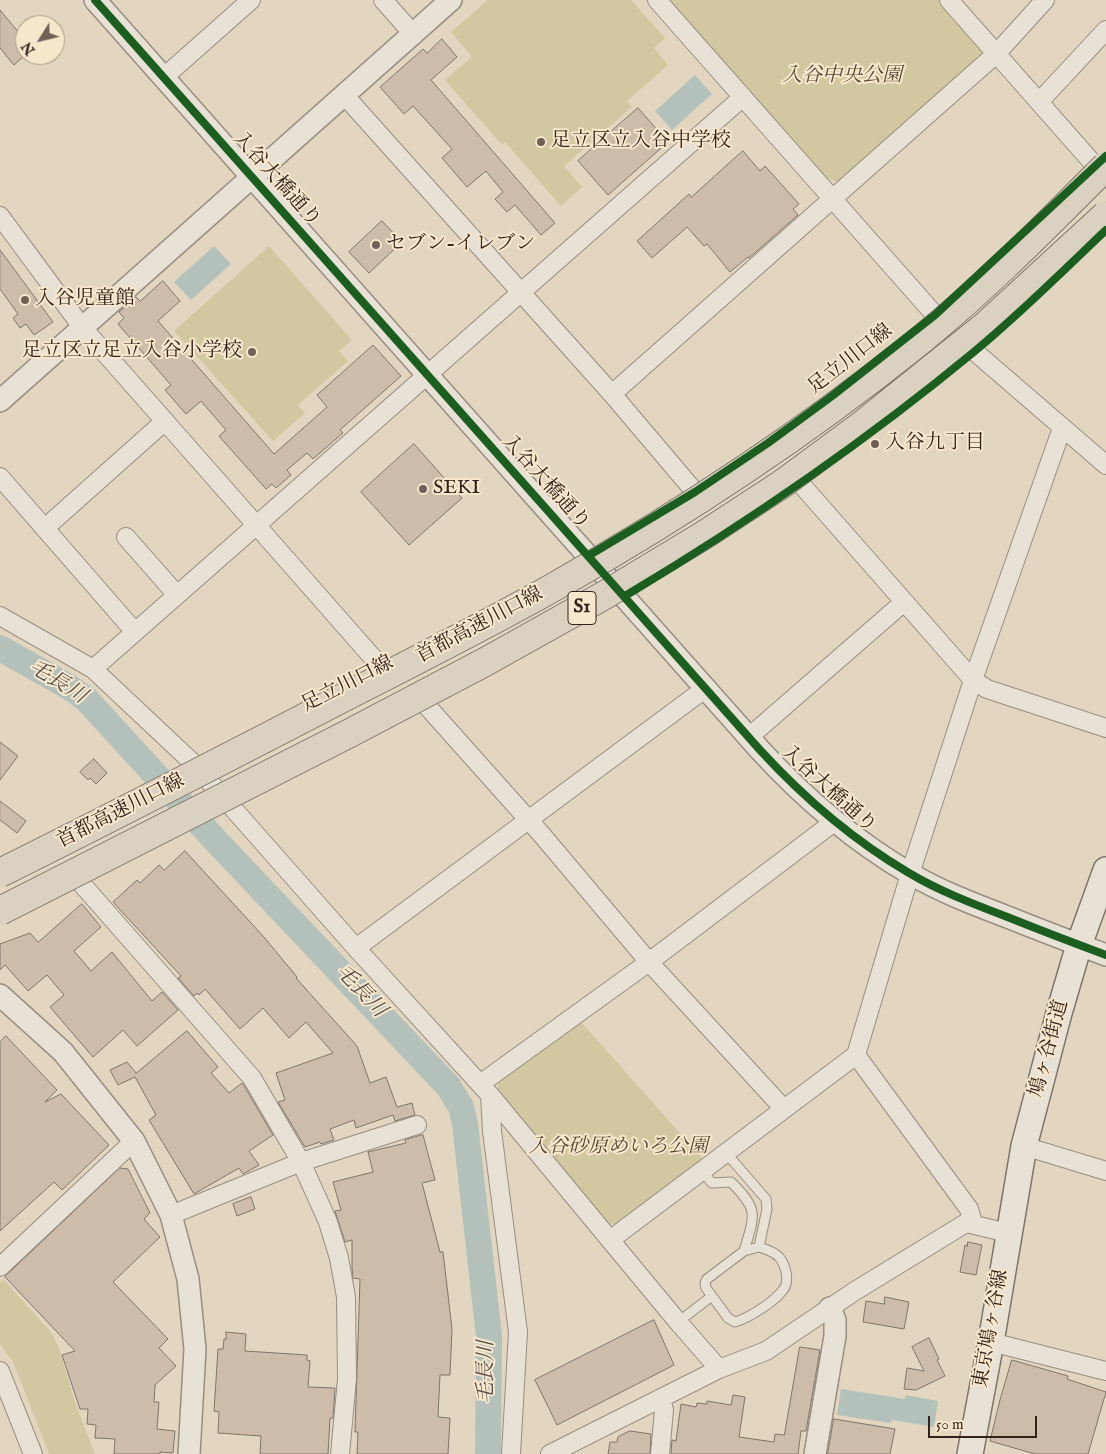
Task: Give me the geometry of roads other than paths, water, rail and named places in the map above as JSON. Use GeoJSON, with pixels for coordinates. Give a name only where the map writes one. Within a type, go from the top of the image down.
{"type":"FeatureCollection","features":[{"type":"Feature","properties":{"kind":"highway","name":"首都高速川口線"},"geometry":{"type":"LineString","coordinates":[[0,873],[422,657],[553,587],[653,528],[738,474],[837,404],[912,347],[963,305],[1012,260],[1104,167]]}},
{"type":"Feature","properties":{"kind":"highway"},"geometry":{"type":"LineString","coordinates":[[350,733],[568,605],[774,474],[856,414],[956,334],[1106,203]]}},
{"type":"Feature","properties":{"kind":"highway","name":"首都高速川口線"},"geometry":{"type":"LineString","coordinates":[[0,911],[350,733],[485,662],[603,596],[704,535],[782,484],[862,425],[984,327],[1106,215]]}},
{"type":"Feature","properties":{"kind":"main road","name":"足立川口線"},"geometry":{"type":"LineString","coordinates":[[0,861],[382,668],[494,609],[695,492],[776,437],[936,316],[1104,167]]}},
{"type":"Feature","properties":{"kind":"main road"},"geometry":{"type":"LineString","coordinates":[[0,924],[426,705],[587,618],[728,532],[862,440],[974,351],[1029,304],[1106,230]]}},
{"type":"Feature","properties":{"kind":"main road","name":"鳩ヶ谷街道"},"geometry":{"type":"LineString","coordinates":[[1008,1233],[1024,1146],[1050,1047],[1079,945],[1106,870]]}},
{"type":"Feature","properties":{"kind":"main road","name":"東京鳩ヶ谷線"},"geometry":{"type":"LineString","coordinates":[[970,1454],[991,1342],[1008,1233]]}},
{"type":"Feature","properties":{"kind":"street","name":"入谷大橋通り"},"geometry":{"type":"LineString","coordinates":[[95,0],[749,737],[804,795],[834,822],[910,874],[949,894],[1106,955]]}},
{"type":"Feature","properties":{"kind":"street"},"geometry":{"type":"LineString","coordinates":[[163,78],[251,0]]}},
{"type":"Feature","properties":{"kind":"street"},"geometry":{"type":"LineString","coordinates":[[383,0],[414,35]]}},
{"type":"Feature","properties":{"kind":"street"},"geometry":{"type":"LineString","coordinates":[[0,401],[414,35],[451,0]]}},
{"type":"Feature","properties":{"kind":"street"},"geometry":{"type":"LineString","coordinates":[[657,0],[936,316]]}},
{"type":"Feature","properties":{"kind":"street"},"geometry":{"type":"LineString","coordinates":[[949,0],[996,54],[1104,167]]}},
{"type":"Feature","properties":{"kind":"street"},"geometry":{"type":"LineString","coordinates":[[612,394],[996,54],[1037,3]]}},
{"type":"Feature","properties":{"kind":"street"},"geometry":{"type":"LineString","coordinates":[[1040,101],[1106,30]]}},
{"type":"Feature","properties":{"kind":"street"},"geometry":{"type":"LineString","coordinates":[[345,96],[612,394],[695,492]]}},
{"type":"Feature","properties":{"kind":"street"},"geometry":{"type":"LineString","coordinates":[[92,669],[743,97]]}},
{"type":"Feature","properties":{"kind":"street"},"geometry":{"type":"LineString","coordinates":[[0,216],[82,327],[382,668]]}},
{"type":"Feature","properties":{"kind":"street"},"geometry":{"type":"LineString","coordinates":[[974,351],[1106,466]]}},
{"type":"Feature","properties":{"kind":"street"},"geometry":{"type":"LineString","coordinates":[[45,528],[164,421]]}},
{"type":"Feature","properties":{"kind":"street"},"geometry":{"type":"LineString","coordinates":[[610,1240],[856,1055],[910,874],[973,680],[1062,428]]}},
{"type":"Feature","properties":{"kind":"street"},"geometry":{"type":"LineString","coordinates":[[0,477],[135,632]]}},
{"type":"Feature","properties":{"kind":"street"},"geometry":{"type":"LineString","coordinates":[[800,483],[973,680],[987,689],[1106,728]]}},
{"type":"Feature","properties":{"kind":"street"},"geometry":{"type":"LineString","coordinates":[[126,537],[177,596]]}},
{"type":"Feature","properties":{"kind":"street"},"geometry":{"type":"LineString","coordinates":[[749,737],[904,602]]}},
{"type":"Feature","properties":{"kind":"street"},"geometry":{"type":"LineString","coordinates":[[0,616],[92,669],[193,763],[356,948],[485,1090],[718,1368]]}},
{"type":"Feature","properties":{"kind":"street"},"geometry":{"type":"LineString","coordinates":[[356,948],[706,688]]}},
{"type":"Feature","properties":{"kind":"street"},"geometry":{"type":"LineString","coordinates":[[426,705],[528,820],[649,962],[784,1109]]}},
{"type":"Feature","properties":{"kind":"street"},"geometry":{"type":"LineString","coordinates":[[485,1090],[649,962],[834,822]]}},
{"type":"Feature","properties":{"kind":"street"},"geometry":{"type":"LineString","coordinates":[[80,882],[252,1078],[301,1162],[328,1222],[339,1258],[346,1296],[347,1379],[340,1454]]}},
{"type":"Feature","properties":{"kind":"street"},"geometry":{"type":"LineString","coordinates":[[0,995],[63,1052],[134,1141],[171,1215],[188,1279],[195,1349],[189,1454]]}},
{"type":"Feature","properties":{"kind":"street"},"geometry":{"type":"LineString","coordinates":[[856,1055],[969,1209],[973,1223]]}},
{"type":"Feature","properties":{"kind":"street"},"geometry":{"type":"LineString","coordinates":[[485,1090],[518,1332],[511,1454]]}},
{"type":"Feature","properties":{"kind":"street"},"geometry":{"type":"LineString","coordinates":[[171,1215],[301,1162],[417,1125]]}},
{"type":"Feature","properties":{"kind":"street"},"geometry":{"type":"LineString","coordinates":[[0,1267],[134,1141]]}},
{"type":"Feature","properties":{"kind":"street"},"geometry":{"type":"LineString","coordinates":[[1024,1146],[1106,1171]]}},
{"type":"Feature","properties":{"kind":"street"},"geometry":{"type":"LineString","coordinates":[[550,1454],[661,1399],[718,1368],[766,1351],[966,1222],[1008,1233]]}},
{"type":"Feature","properties":{"kind":"street"},"geometry":{"type":"LineString","coordinates":[[815,1454],[835,1336],[835,1320],[830,1308]]}},
{"type":"Feature","properties":{"kind":"street"},"geometry":{"type":"LineString","coordinates":[[991,1342],[1106,1371]]}},
{"type":"Feature","properties":{"kind":"street"},"geometry":{"type":"LineString","coordinates":[[0,1371],[33,1454]]}},
{"type":"Feature","properties":{"kind":"street"},"geometry":{"type":"LineString","coordinates":[[660,1454],[664,1410],[661,1399]]}},
{"type":"Feature","properties":{"kind":"lane"},"geometry":{"type":"LineString","coordinates":[[726,1153],[766,1199],[768,1209],[759,1247]]}},
{"type":"Feature","properties":{"kind":"lane"},"geometry":{"type":"LineString","coordinates":[[702,1171],[712,1183],[731,1182],[750,1204],[753,1214],[744,1251]]}},
{"type":"Feature","properties":{"kind":"lane"},"geometry":{"type":"LineString","coordinates":[[759,1247],[768,1250],[780,1258],[787,1276],[785,1289],[745,1319],[735,1322],[728,1318],[704,1283],[744,1251],[759,1247]]}},
{"type":"Feature","properties":{"kind":"lane"},"geometry":{"type":"LineString","coordinates":[[678,1322],[712,1296]]}},
{"type":"Feature","properties":{"kind":"waterway","name":"毛長川"},"geometry":{"type":"LineString","coordinates":[[0,648],[69,687],[86,699],[217,842],[448,1086],[461,1107],[465,1124],[489,1336],[488,1454]]}},
{"type":"Feature","properties":{"kind":"place","name":"足立区立入谷中学校"},"geometry":{"type":"Point","coordinates":[541,142]}},
{"type":"Feature","properties":{"kind":"place","name":"セブン-イレブン"},"geometry":{"type":"Point","coordinates":[376,245]}},
{"type":"Feature","properties":{"kind":"place","name":"入谷児童館"},"geometry":{"type":"Point","coordinates":[25,300]}},
{"type":"Feature","properties":{"kind":"place","name":"足立区立足立入谷小学校"},"geometry":{"type":"Point","coordinates":[252,352]}},
{"type":"Feature","properties":{"kind":"place","name":"入谷九丁目"},"geometry":{"type":"Point","coordinates":[875,444]}},
{"type":"Feature","properties":{"kind":"place","name":"SEKI"},"geometry":{"type":"Point","coordinates":[423,489]}},
{"type":"Feature","properties":{"kind":"park label","name":"入谷中央公園"},"geometry":{"type":"Point","coordinates":[842,77]}},
{"type":"Feature","properties":{"kind":"park label","name":"入谷砂原めいろ公園"},"geometry":{"type":"Point","coordinates":[618,1148]}}]}
